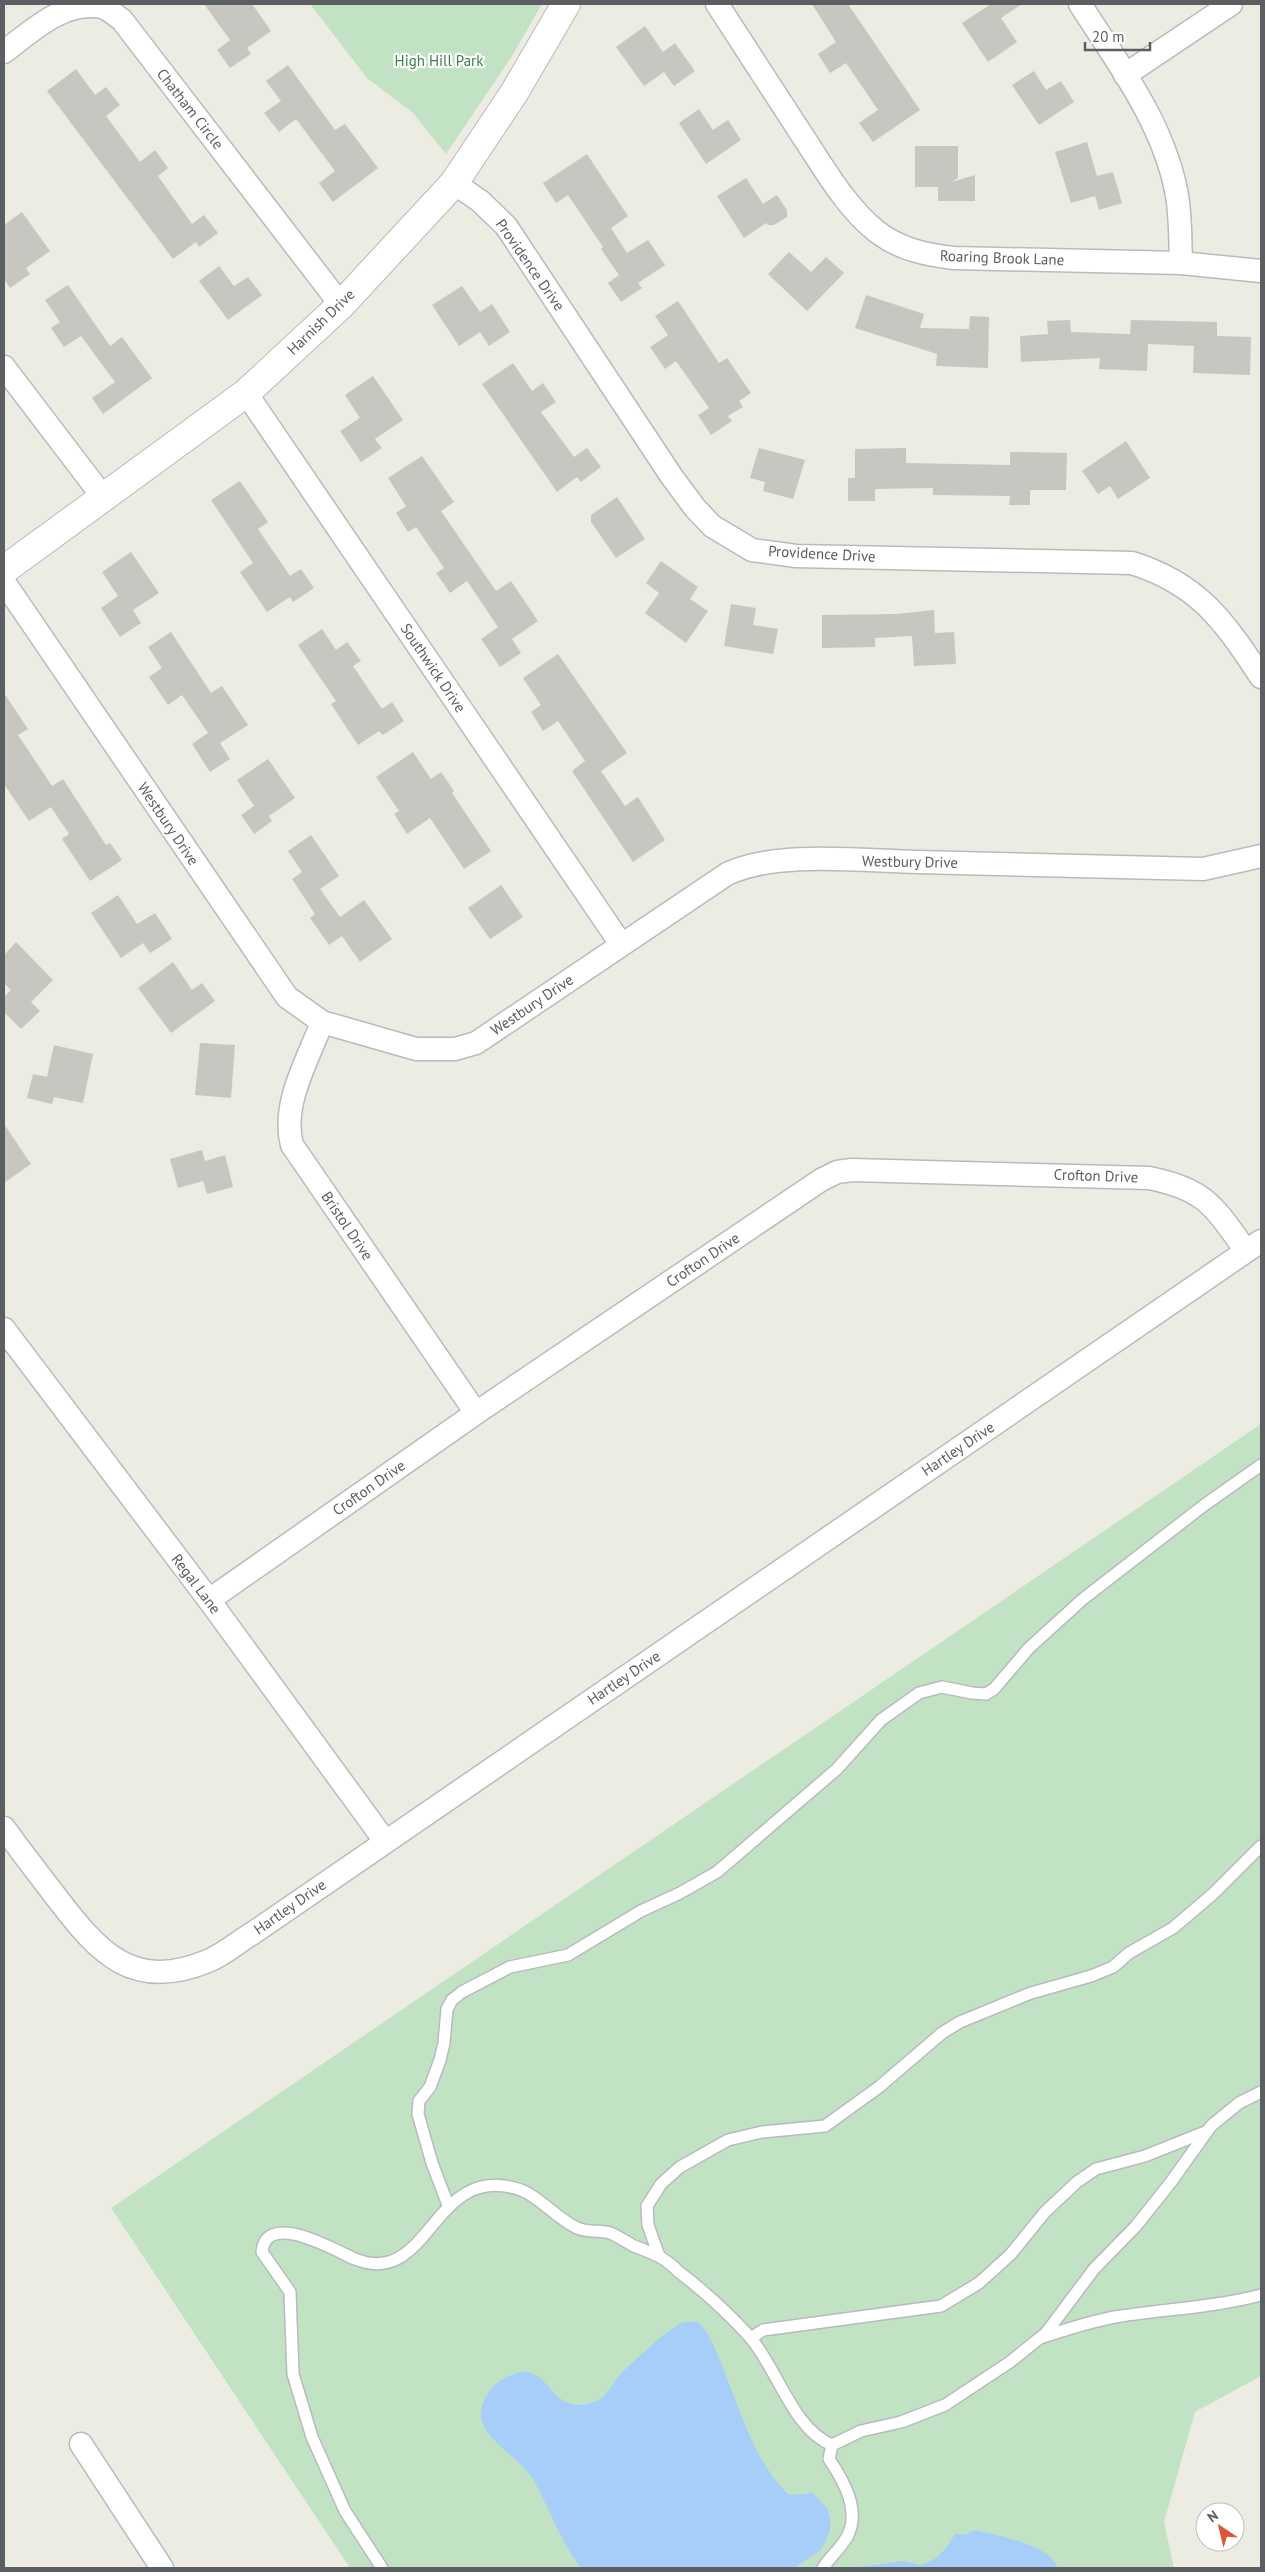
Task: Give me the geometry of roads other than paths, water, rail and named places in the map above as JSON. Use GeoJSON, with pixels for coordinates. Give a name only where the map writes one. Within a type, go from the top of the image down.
{"type":"FeatureCollection","features":[{"type":"Feature","properties":{"kind":"street","name":"Harnish Drive"},"geometry":{"type":"LineString","coordinates":[[4,570],[246,393],[341,305],[454,183],[514,92],[566,4]]}},
{"type":"Feature","properties":{"kind":"street","name":"Roaring Brook Lane"},"geometry":{"type":"LineString","coordinates":[[716,4],[840,191],[860,216],[890,240],[928,256],[1182,263],[1261,271]]}},
{"type":"Feature","properties":{"kind":"street"},"geometry":{"type":"LineString","coordinates":[[1080,4],[1146,110],[1169,164],[1177,192],[1182,263]]}},
{"type":"Feature","properties":{"kind":"street"},"geometry":{"type":"LineString","coordinates":[[1125,75],[1231,4]]}},
{"type":"Feature","properties":{"kind":"street","name":"Chatham Circle"},"geometry":{"type":"LineString","coordinates":[[4,52],[54,14],[69,10],[103,8],[122,20],[341,305]]}},
{"type":"Feature","properties":{"kind":"street","name":"Providence Drive"},"geometry":{"type":"LineString","coordinates":[[454,183],[480,201],[506,226],[672,478],[712,526],[728,538],[752,550],[796,556],[1132,563],[1158,572],[1185,588],[1207,606],[1226,625],[1261,677]]}},
{"type":"Feature","properties":{"kind":"street"},"geometry":{"type":"LineString","coordinates":[[4,366],[103,496]]}},
{"type":"Feature","properties":{"kind":"street","name":"Southwick Drive"},"geometry":{"type":"LineString","coordinates":[[246,393],[621,944]]}},
{"type":"Feature","properties":{"kind":"street","name":"Westbury Drive"},"geometry":{"type":"LineString","coordinates":[[4,582],[287,997],[322,1022],[416,1049],[455,1049],[476,1043],[621,944],[727,874],[744,866],[768,861],[842,861],[1203,869],[1261,856]]}},
{"type":"Feature","properties":{"kind":"street","name":"Bristol Drive"},"geometry":{"type":"LineString","coordinates":[[322,1022],[288,1120],[292,1145],[476,1413]]}},
{"type":"Feature","properties":{"kind":"street","name":"Crofton Drive"},"geometry":{"type":"LineString","coordinates":[[209,1600],[476,1413],[812,1185],[837,1172],[852,1170],[1149,1178],[1178,1184],[1201,1195],[1231,1229],[1254,1246]]}},
{"type":"Feature","properties":{"kind":"street","name":"Hartley Drive"},"geometry":{"type":"LineString","coordinates":[[4,1828],[82,1932],[100,1950],[131,1968],[166,1972],[210,1960],[1254,1246]]}},
{"type":"Feature","properties":{"kind":"street","name":"Regal Lane"},"geometry":{"type":"LineString","coordinates":[[4,1329],[209,1600],[385,1841]]}},
{"type":"Feature","properties":{"kind":"street"},"geometry":{"type":"LineString","coordinates":[[81,2444],[162,2568]]}},
{"type":"Feature","properties":{"kind":"lane"},"geometry":{"type":"LineString","coordinates":[[448,2205],[432,2163],[418,2114],[419,2101],[430,2087],[440,2060],[444,2043],[447,2009],[452,2000],[462,1992],[510,1967],[568,1956],[641,1911],[680,1893],[717,1872],[837,1769],[881,1720],[919,1693],[942,1687],[972,1694],[986,1694],[994,1690],[1029,1648],[1083,1599],[1202,1506],[1261,1465]]}},
{"type":"Feature","properties":{"kind":"lane"},"geometry":{"type":"LineString","coordinates":[[659,2256],[648,2225],[647,2206],[661,2184],[680,2167],[728,2140],[762,2132],[824,2126],[879,2087],[942,2033],[960,2022],[1031,1993],[1091,1976],[1113,1967],[1129,1953],[1174,1928],[1214,1893],[1261,1846]]}},
{"type":"Feature","properties":{"kind":"lane"},"geometry":{"type":"LineString","coordinates":[[823,2568],[847,2536],[851,2521],[852,2506],[829,2459],[832,2446],[861,2431],[901,2422],[945,2405],[1010,2362],[1039,2338],[1057,2319],[1094,2269],[1136,2226],[1171,2182],[1208,2130],[1239,2103],[1261,2092]]}},
{"type":"Feature","properties":{"kind":"lane"},"geometry":{"type":"LineString","coordinates":[[751,2338],[763,2330],[941,2306],[980,2283],[1011,2254],[1045,2212],[1077,2182],[1096,2169],[1177,2145],[1208,2130]]}},
{"type":"Feature","properties":{"kind":"lane"},"geometry":{"type":"LineString","coordinates":[[382,2568],[345,2511],[312,2437],[294,2374],[290,2292],[285,2282],[264,2259],[262,2246],[268,2237],[296,2233],[319,2241],[363,2262],[385,2265],[406,2254],[438,2220],[448,2205],[462,2195],[478,2188],[511,2187],[523,2191],[578,2228],[596,2233],[610,2233],[659,2256],[697,2286],[751,2338],[801,2418],[820,2440],[832,2446]]}},
{"type":"Feature","properties":{"kind":"lane"},"geometry":{"type":"LineString","coordinates":[[1039,2338],[1119,2316],[1189,2309],[1261,2295]]}},
{"type":"Feature","properties":{"kind":"water"},"geometry":{"type":"Polygon","coordinates":[[[683,2322],[698,2322],[706,2331],[725,2372],[751,2439],[774,2479],[789,2495],[807,2494],[811,2491],[827,2508],[830,2517],[830,2531],[821,2550],[794,2568],[581,2568],[562,2537],[534,2481],[525,2469],[493,2439],[485,2428],[481,2416],[483,2403],[492,2388],[503,2379],[517,2373],[535,2374],[561,2399],[570,2404],[580,2405],[594,2402],[607,2393],[622,2372],[651,2346],[683,2322]]]}},
{"type":"Feature","properties":{"kind":"water"},"geometry":{"type":"Polygon","coordinates":[[[975,2530],[1009,2538],[1034,2547],[1053,2560],[1058,2568],[850,2568],[903,2561],[920,2565],[935,2559],[946,2548],[955,2534],[964,2535],[975,2530]]]}},
{"type":"Feature","properties":{"kind":"park label","name":"High Hill Park"},"geometry":{"type":"Point","coordinates":[439,61]}}]}
